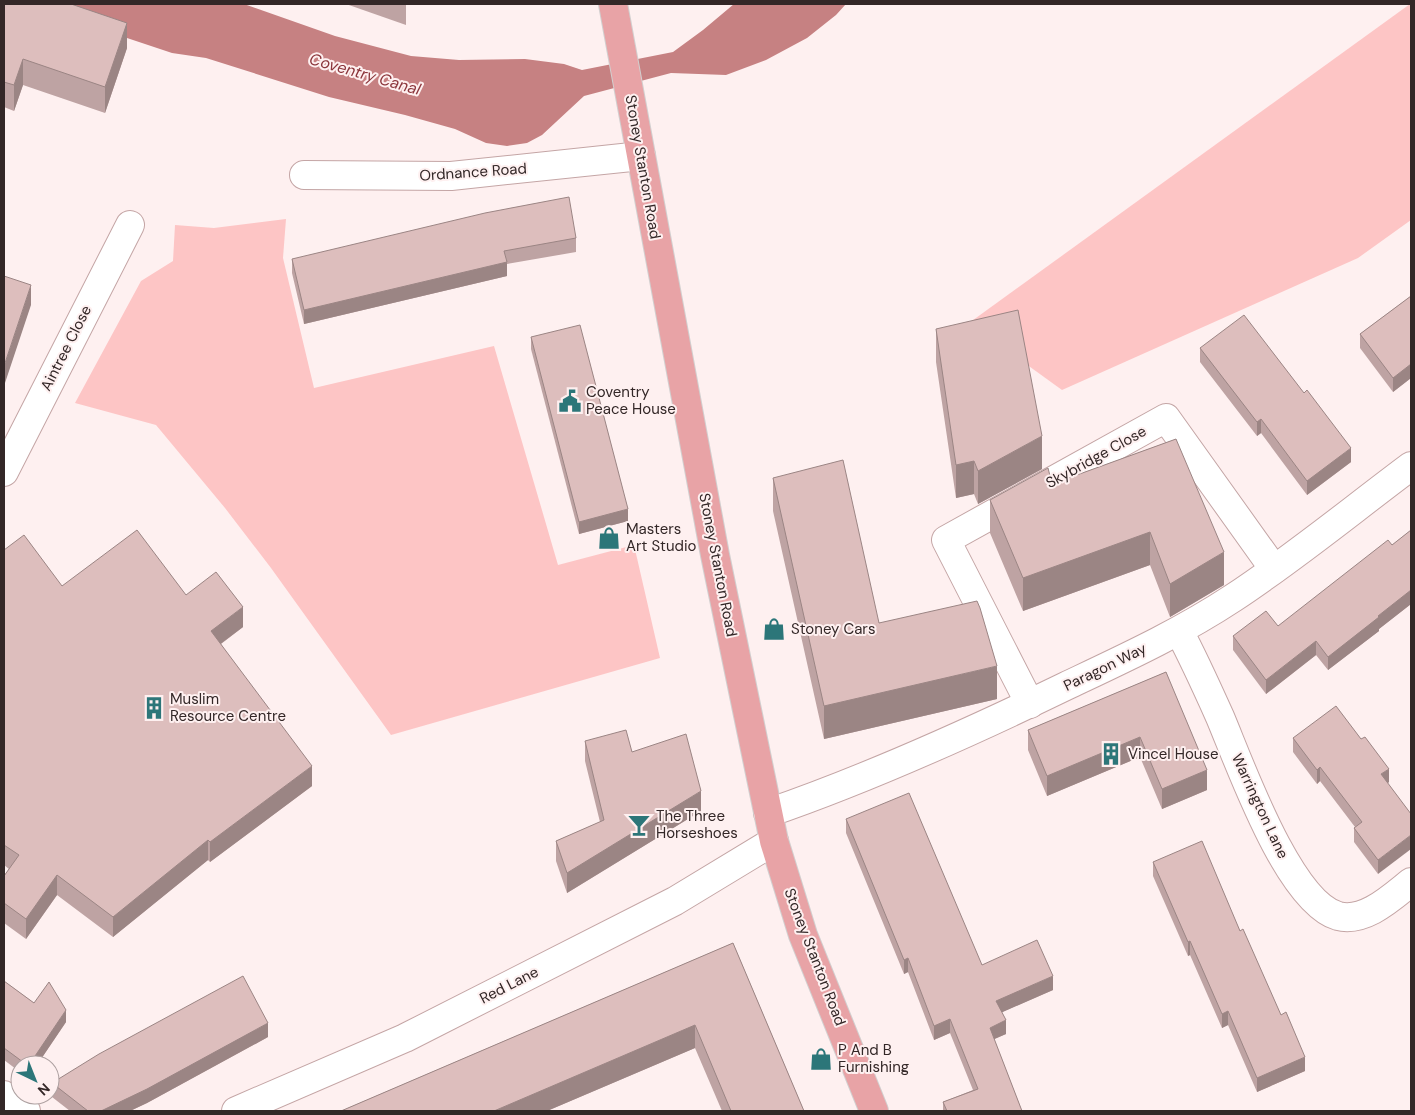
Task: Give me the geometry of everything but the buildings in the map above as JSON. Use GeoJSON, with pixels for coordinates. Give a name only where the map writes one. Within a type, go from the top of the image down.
{"type":"FeatureCollection","features":[{"type":"Feature","properties":{"kind":"main road","name":"Stoney Stanton Road"},"geometry":{"type":"LineString","coordinates":[[617,12],[639,147],[715,555],[774,841],[803,935],[874,1111]]}},
{"type":"Feature","properties":{"kind":"street","name":"Ordnance Road"},"geometry":{"type":"LineString","coordinates":[[304,175],[451,176],[639,147]]}},
{"type":"Feature","properties":{"kind":"street","name":"Aintree Close"},"geometry":{"type":"LineString","coordinates":[[4,472],[130,225]]}},
{"type":"Feature","properties":{"kind":"street","name":"Skybridge Close"},"geometry":{"type":"LineString","coordinates":[[1030,704],[946,540],[954,535],[1166,418],[1274,569]]}},
{"type":"Feature","properties":{"kind":"street","name":"Paragon Way"},"geometry":{"type":"LineString","coordinates":[[768,813],[881,770],[1030,704],[1179,631],[1274,569],[1411,466]]}},
{"type":"Feature","properties":{"kind":"street","name":"Warrington Lane"},"geometry":{"type":"LineString","coordinates":[[1179,631],[1204,680],[1272,840],[1303,890],[1323,909],[1339,916],[1358,917],[1384,902],[1411,882]]}},
{"type":"Feature","properties":{"kind":"street","name":"Red Lane"},"geometry":{"type":"LineString","coordinates":[[236,1111],[404,1038],[675,901],[774,841]]}},
{"type":"Feature","properties":{"kind":"street"},"geometry":{"type":"LineString","coordinates":[[4,1095],[26,1111]]}},
{"type":"Feature","properties":{"kind":"shaded area"},"geometry":{"type":"Polygon","coordinates":[[[1410,4],[1411,220],[1358,258],[1062,390],[969,323],[1410,4]]]}},
{"type":"Feature","properties":{"kind":"shaded area"},"geometry":{"type":"Polygon","coordinates":[[[286,219],[283,258],[314,388],[494,346],[558,565],[634,545],[660,658],[391,735],[271,568],[225,508],[156,425],[75,403],[141,281],[173,261],[175,225],[214,228],[286,219]]]}},
{"type":"Feature","properties":{"kind":"water","name":"Coventry Canal"},"geometry":{"type":"Polygon","coordinates":[[[25,4],[244,4],[335,36],[411,56],[459,60],[525,59],[564,64],[582,70],[673,52],[734,4],[846,4],[836,15],[807,38],[766,60],[726,75],[671,73],[584,96],[542,135],[527,143],[507,146],[486,143],[455,129],[329,97],[206,58],[172,53],[25,4]]]}},
{"type":"Feature","properties":{"kind":"place","name":"Coventry Peace House"},"geometry":{"type":"Point","coordinates":[570,401]}},
{"type":"Feature","properties":{"kind":"place","name":"Masters Art Studio"},"geometry":{"type":"Point","coordinates":[609,538]}},
{"type":"Feature","properties":{"kind":"place","name":"Stoney Cars"},"geometry":{"type":"Point","coordinates":[774,629]}},
{"type":"Feature","properties":{"kind":"place","name":"Muslim Resource Centre"},"geometry":{"type":"Point","coordinates":[154,708]}},
{"type":"Feature","properties":{"kind":"place","name":"Vincel House"},"geometry":{"type":"Point","coordinates":[1111,754]}},
{"type":"Feature","properties":{"kind":"place","name":"The Three Horseshoes"},"geometry":{"type":"Point","coordinates":[639,825]}},
{"type":"Feature","properties":{"kind":"place","name":"P And B Furnishing"},"geometry":{"type":"Point","coordinates":[821,1059]}}]}
